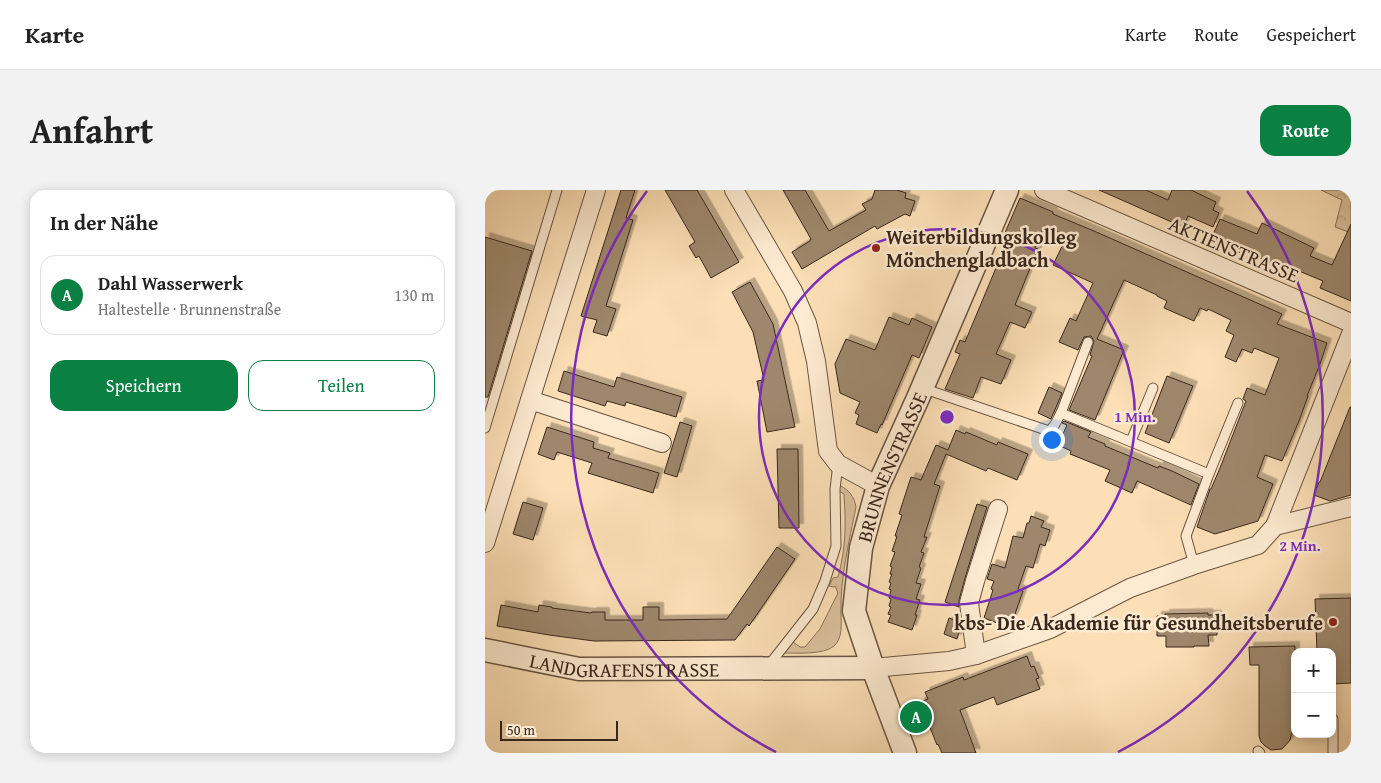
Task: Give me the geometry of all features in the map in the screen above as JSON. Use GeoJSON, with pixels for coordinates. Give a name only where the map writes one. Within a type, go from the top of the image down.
{"type":"FeatureCollection","features":[{"type":"Feature","properties":{"kind":"street"},"geometry":{"type":"LineString","coordinates":[[485,542],[596,190]]}},
{"type":"Feature","properties":{"kind":"street"},"geometry":{"type":"LineString","coordinates":[[734,190],[793,292],[807,323],[816,360],[828,451],[838,464],[878,486]]}},
{"type":"Feature","properties":{"kind":"street","name":"BRUNNENSTRASSE"},"geometry":{"type":"LineString","coordinates":[[905,753],[873,668],[854,610],[861,548],[878,486],[1007,190]]}},
{"type":"Feature","properties":{"kind":"street","name":"AKTIENSTRASSE"},"geometry":{"type":"LineString","coordinates":[[1044,190],[1351,323]]}},
{"type":"Feature","properties":{"kind":"street"},"geometry":{"type":"LineString","coordinates":[[873,668],[949,661],[976,656],[1050,629],[1130,588],[1258,545],[1275,526],[1351,334]]}},
{"type":"Feature","properties":{"kind":"street"},"geometry":{"type":"LineString","coordinates":[[530,400],[661,443]]}},
{"type":"Feature","properties":{"kind":"street"},"geometry":{"type":"LineString","coordinates":[[1275,526],[1351,507]]}},
{"type":"Feature","properties":{"kind":"street"},"geometry":{"type":"LineString","coordinates":[[976,656],[969,603],[998,509]]}},
{"type":"Feature","properties":{"kind":"street","name":"LANDGRAFENSTRASSE"},"geometry":{"type":"LineString","coordinates":[[485,650],[579,670],[873,668]]}},
{"type":"Feature","properties":{"kind":"lane"},"geometry":{"type":"LineString","coordinates":[[485,428],[557,190]]}},
{"type":"Feature","properties":{"kind":"lane"},"geometry":{"type":"LineString","coordinates":[[922,388],[1049,431],[1061,413],[1088,342]]}},
{"type":"Feature","properties":{"kind":"lane"},"geometry":{"type":"LineString","coordinates":[[1131,441],[1153,388]]}},
{"type":"Feature","properties":{"kind":"lane"},"geometry":{"type":"LineString","coordinates":[[1194,565],[1186,536],[1238,403]]}},
{"type":"Feature","properties":{"kind":"lane"},"geometry":{"type":"LineString","coordinates":[[1061,413],[1209,474]]}},
{"type":"Feature","properties":{"kind":"lane"},"geometry":{"type":"LineString","coordinates":[[765,669],[813,609],[825,581],[836,546],[835,489],[838,464]]}},
{"type":"Feature","properties":{"kind":"lane"},"geometry":{"type":"LineString","coordinates":[[1333,738],[1333,753]]}},
{"type":"Feature","properties":{"kind":"green space"},"geometry":{"type":"Polygon","coordinates":[[[1321,190],[1351,190],[1351,233],[1335,227],[1342,200],[1321,190]]]}},
{"type":"Feature","properties":{"kind":"green space"},"geometry":{"type":"Polygon","coordinates":[[[839,485],[851,494],[856,507],[843,573],[841,631],[839,639],[834,646],[824,651],[782,653],[793,642],[800,647],[805,647],[820,629],[838,593],[835,586],[829,586],[833,578],[838,577],[844,546],[844,494],[839,491],[839,485]]]}},
{"type":"Feature","properties":{"kind":"building"},"geometry":{"type":"Polygon","coordinates":[[[621,190],[635,190],[626,218],[633,220],[606,306],[616,309],[607,336],[593,332],[597,320],[581,316],[621,190]]]}},
{"type":"Feature","properties":{"kind":"building"},"geometry":{"type":"Polygon","coordinates":[[[665,190],[697,190],[739,262],[711,278],[699,256],[696,258],[689,246],[695,242],[665,190]]]}},
{"type":"Feature","properties":{"kind":"building"},"geometry":{"type":"Polygon","coordinates":[[[783,190],[805,190],[829,231],[866,210],[862,204],[872,199],[875,190],[897,190],[906,193],[905,198],[915,201],[910,216],[905,214],[877,229],[875,226],[802,269],[792,252],[811,239],[783,190]]]}},
{"type":"Feature","properties":{"kind":"building"},"geometry":{"type":"Polygon","coordinates":[[[1099,190],[1146,190],[1168,200],[1172,190],[1191,190],[1216,202],[1213,210],[1219,213],[1213,227],[1188,216],[1183,227],[1099,190]]]}},
{"type":"Feature","properties":{"kind":"building"},"geometry":{"type":"Polygon","coordinates":[[[1020,198],[1282,314],[1277,324],[1327,343],[1299,421],[1282,461],[1265,455],[1257,477],[1273,484],[1258,521],[1215,534],[1197,527],[1210,489],[1246,401],[1243,399],[1247,388],[1265,395],[1279,358],[1254,348],[1252,353],[1242,349],[1236,362],[1225,357],[1234,335],[1226,331],[1231,320],[1208,309],[1207,311],[1200,308],[1194,321],[1164,308],[1167,301],[1124,280],[1097,339],[1124,350],[1095,420],[1069,410],[1092,356],[1090,355],[1094,341],[1091,336],[1084,337],[1078,350],[1059,342],[1070,318],[1076,321],[1093,283],[1053,265],[1067,236],[1044,226],[1035,248],[1038,249],[1015,305],[1032,312],[1025,328],[1010,322],[996,354],[1011,360],[1001,384],[981,377],[973,398],[945,389],[960,354],[955,352],[960,340],[965,342],[1006,244],[1001,242],[1020,198]]]}},
{"type":"Feature","properties":{"kind":"building"},"geometry":{"type":"Polygon","coordinates":[[[1220,219],[1257,234],[1262,223],[1314,248],[1310,256],[1332,265],[1351,224],[1351,301],[1320,288],[1323,281],[1299,271],[1296,277],[1270,266],[1271,263],[1246,252],[1245,255],[1211,239],[1220,219]]]}},
{"type":"Feature","properties":{"kind":"building"},"geometry":{"type":"Polygon","coordinates":[[[485,237],[532,251],[488,397],[485,397],[485,237]]]}},
{"type":"Feature","properties":{"kind":"building"},"geometry":{"type":"Polygon","coordinates":[[[750,282],[773,324],[795,427],[767,432],[757,381],[764,380],[753,332],[732,292],[750,282]]]}},
{"type":"Feature","properties":{"kind":"building"},"geometry":{"type":"Polygon","coordinates":[[[889,317],[909,325],[912,318],[932,327],[919,358],[912,355],[877,433],[856,424],[859,415],[855,413],[860,402],[840,393],[835,364],[846,339],[875,350],[889,317]]]}},
{"type":"Feature","properties":{"kind":"building"},"geometry":{"type":"Polygon","coordinates":[[[564,371],[614,387],[617,377],[682,397],[676,417],[626,402],[625,406],[607,401],[605,406],[558,391],[564,371]]]}},
{"type":"Feature","properties":{"kind":"building"},"geometry":{"type":"Polygon","coordinates":[[[1167,376],[1193,386],[1169,443],[1145,433],[1167,376]]]}},
{"type":"Feature","properties":{"kind":"building"},"geometry":{"type":"Polygon","coordinates":[[[1049,387],[1062,393],[1051,419],[1038,413],[1049,387]]]}},
{"type":"Feature","properties":{"kind":"building"},"geometry":{"type":"Polygon","coordinates":[[[1350,407],[1351,495],[1330,501],[1314,495],[1350,407]]]}},
{"type":"Feature","properties":{"kind":"building"},"geometry":{"type":"Polygon","coordinates":[[[1064,421],[1091,432],[1088,437],[1105,444],[1105,446],[1158,468],[1159,466],[1172,471],[1199,484],[1191,505],[1137,481],[1132,493],[1105,481],[1110,470],[1070,454],[1071,451],[1058,445],[1067,425],[1062,423],[1064,421]]]}},
{"type":"Feature","properties":{"kind":"building"},"geometry":{"type":"Polygon","coordinates":[[[680,422],[692,426],[677,477],[664,473],[680,422]]]}},
{"type":"Feature","properties":{"kind":"building"},"geometry":{"type":"Polygon","coordinates":[[[547,427],[594,442],[593,448],[610,453],[608,458],[659,473],[653,493],[588,473],[592,463],[557,452],[554,460],[538,454],[547,427]]]}},
{"type":"Feature","properties":{"kind":"building"},"geometry":{"type":"Polygon","coordinates":[[[956,430],[965,434],[966,432],[997,445],[998,442],[1028,454],[1017,480],[988,468],[986,471],[946,454],[934,484],[940,486],[924,537],[927,537],[921,552],[924,553],[916,583],[921,584],[916,599],[920,600],[912,630],[888,622],[891,615],[888,614],[891,607],[889,606],[891,599],[889,598],[891,590],[889,589],[891,583],[889,582],[892,567],[890,566],[895,552],[892,551],[897,536],[895,536],[902,515],[899,514],[911,477],[921,480],[936,445],[948,450],[956,430]]]}},
{"type":"Feature","properties":{"kind":"building"},"geometry":{"type":"Polygon","coordinates":[[[777,449],[798,449],[799,528],[779,528],[777,449]]]}},
{"type":"Feature","properties":{"kind":"building"},"geometry":{"type":"Polygon","coordinates":[[[523,502],[543,508],[533,540],[513,534],[523,502]]]}},
{"type":"Feature","properties":{"kind":"building"},"geometry":{"type":"Polygon","coordinates":[[[977,504],[987,507],[965,578],[959,607],[945,602],[977,504]]]}},
{"type":"Feature","properties":{"kind":"building"},"geometry":{"type":"Polygon","coordinates":[[[1031,516],[1044,521],[1041,527],[1050,530],[1045,546],[1040,544],[1033,568],[1026,566],[1018,589],[1023,591],[1015,614],[1012,620],[999,616],[997,623],[984,618],[993,590],[991,589],[994,581],[987,579],[992,564],[1005,568],[1013,536],[1023,538],[1031,516]]]}},
{"type":"Feature","properties":{"kind":"building"},"geometry":{"type":"Polygon","coordinates":[[[777,547],[795,559],[749,626],[747,624],[735,640],[594,641],[497,626],[501,605],[538,612],[539,605],[591,613],[605,612],[605,620],[643,620],[643,607],[659,607],[659,620],[727,619],[777,547]]]}},
{"type":"Feature","properties":{"kind":"building","name":"kbs- Die Akademie für Gesundheitsberufe"},"geometry":{"type":"Polygon","coordinates":[[[1351,598],[1351,683],[1336,684],[1336,648],[1317,648],[1315,599],[1351,598]]]}},
{"type":"Feature","properties":{"kind":"building"},"geometry":{"type":"Polygon","coordinates":[[[1208,613],[1208,615],[1217,615],[1217,635],[1208,635],[1209,646],[1166,647],[1166,636],[1157,636],[1157,616],[1165,616],[1165,614],[1208,613]]]}},
{"type":"Feature","properties":{"kind":"building"},"geometry":{"type":"Polygon","coordinates":[[[949,618],[961,622],[957,639],[944,634],[949,618]]]}},
{"type":"Feature","properties":{"kind":"building"},"geometry":{"type":"Polygon","coordinates":[[[1295,646],[1295,648],[1291,648],[1291,736],[1290,740],[1282,749],[1271,750],[1261,742],[1259,736],[1259,665],[1250,665],[1249,647],[1295,646]]]}},
{"type":"Feature","properties":{"kind":"building"},"geometry":{"type":"Polygon","coordinates":[[[1027,656],[1031,667],[1034,666],[1039,678],[1036,679],[1040,689],[997,705],[994,697],[960,710],[976,753],[942,753],[920,702],[928,699],[925,692],[963,677],[964,680],[1027,656]]]}},
{"type":"Feature","properties":{"kind":"place","name":"Weiterbildungskolleg Mönchengladbach"},"geometry":{"type":"Point","coordinates":[876,248]}},
{"type":"Feature","properties":{"kind":"place","name":"kbs- Die Akademie für Gesundheitsberufe"},"geometry":{"type":"Point","coordinates":[1333,622]}},
{"type":"Feature","properties":{"kind":"place","name":"Dahl Wasserwerk"},"geometry":{"type":"Point","coordinates":[916,717]}}]}
